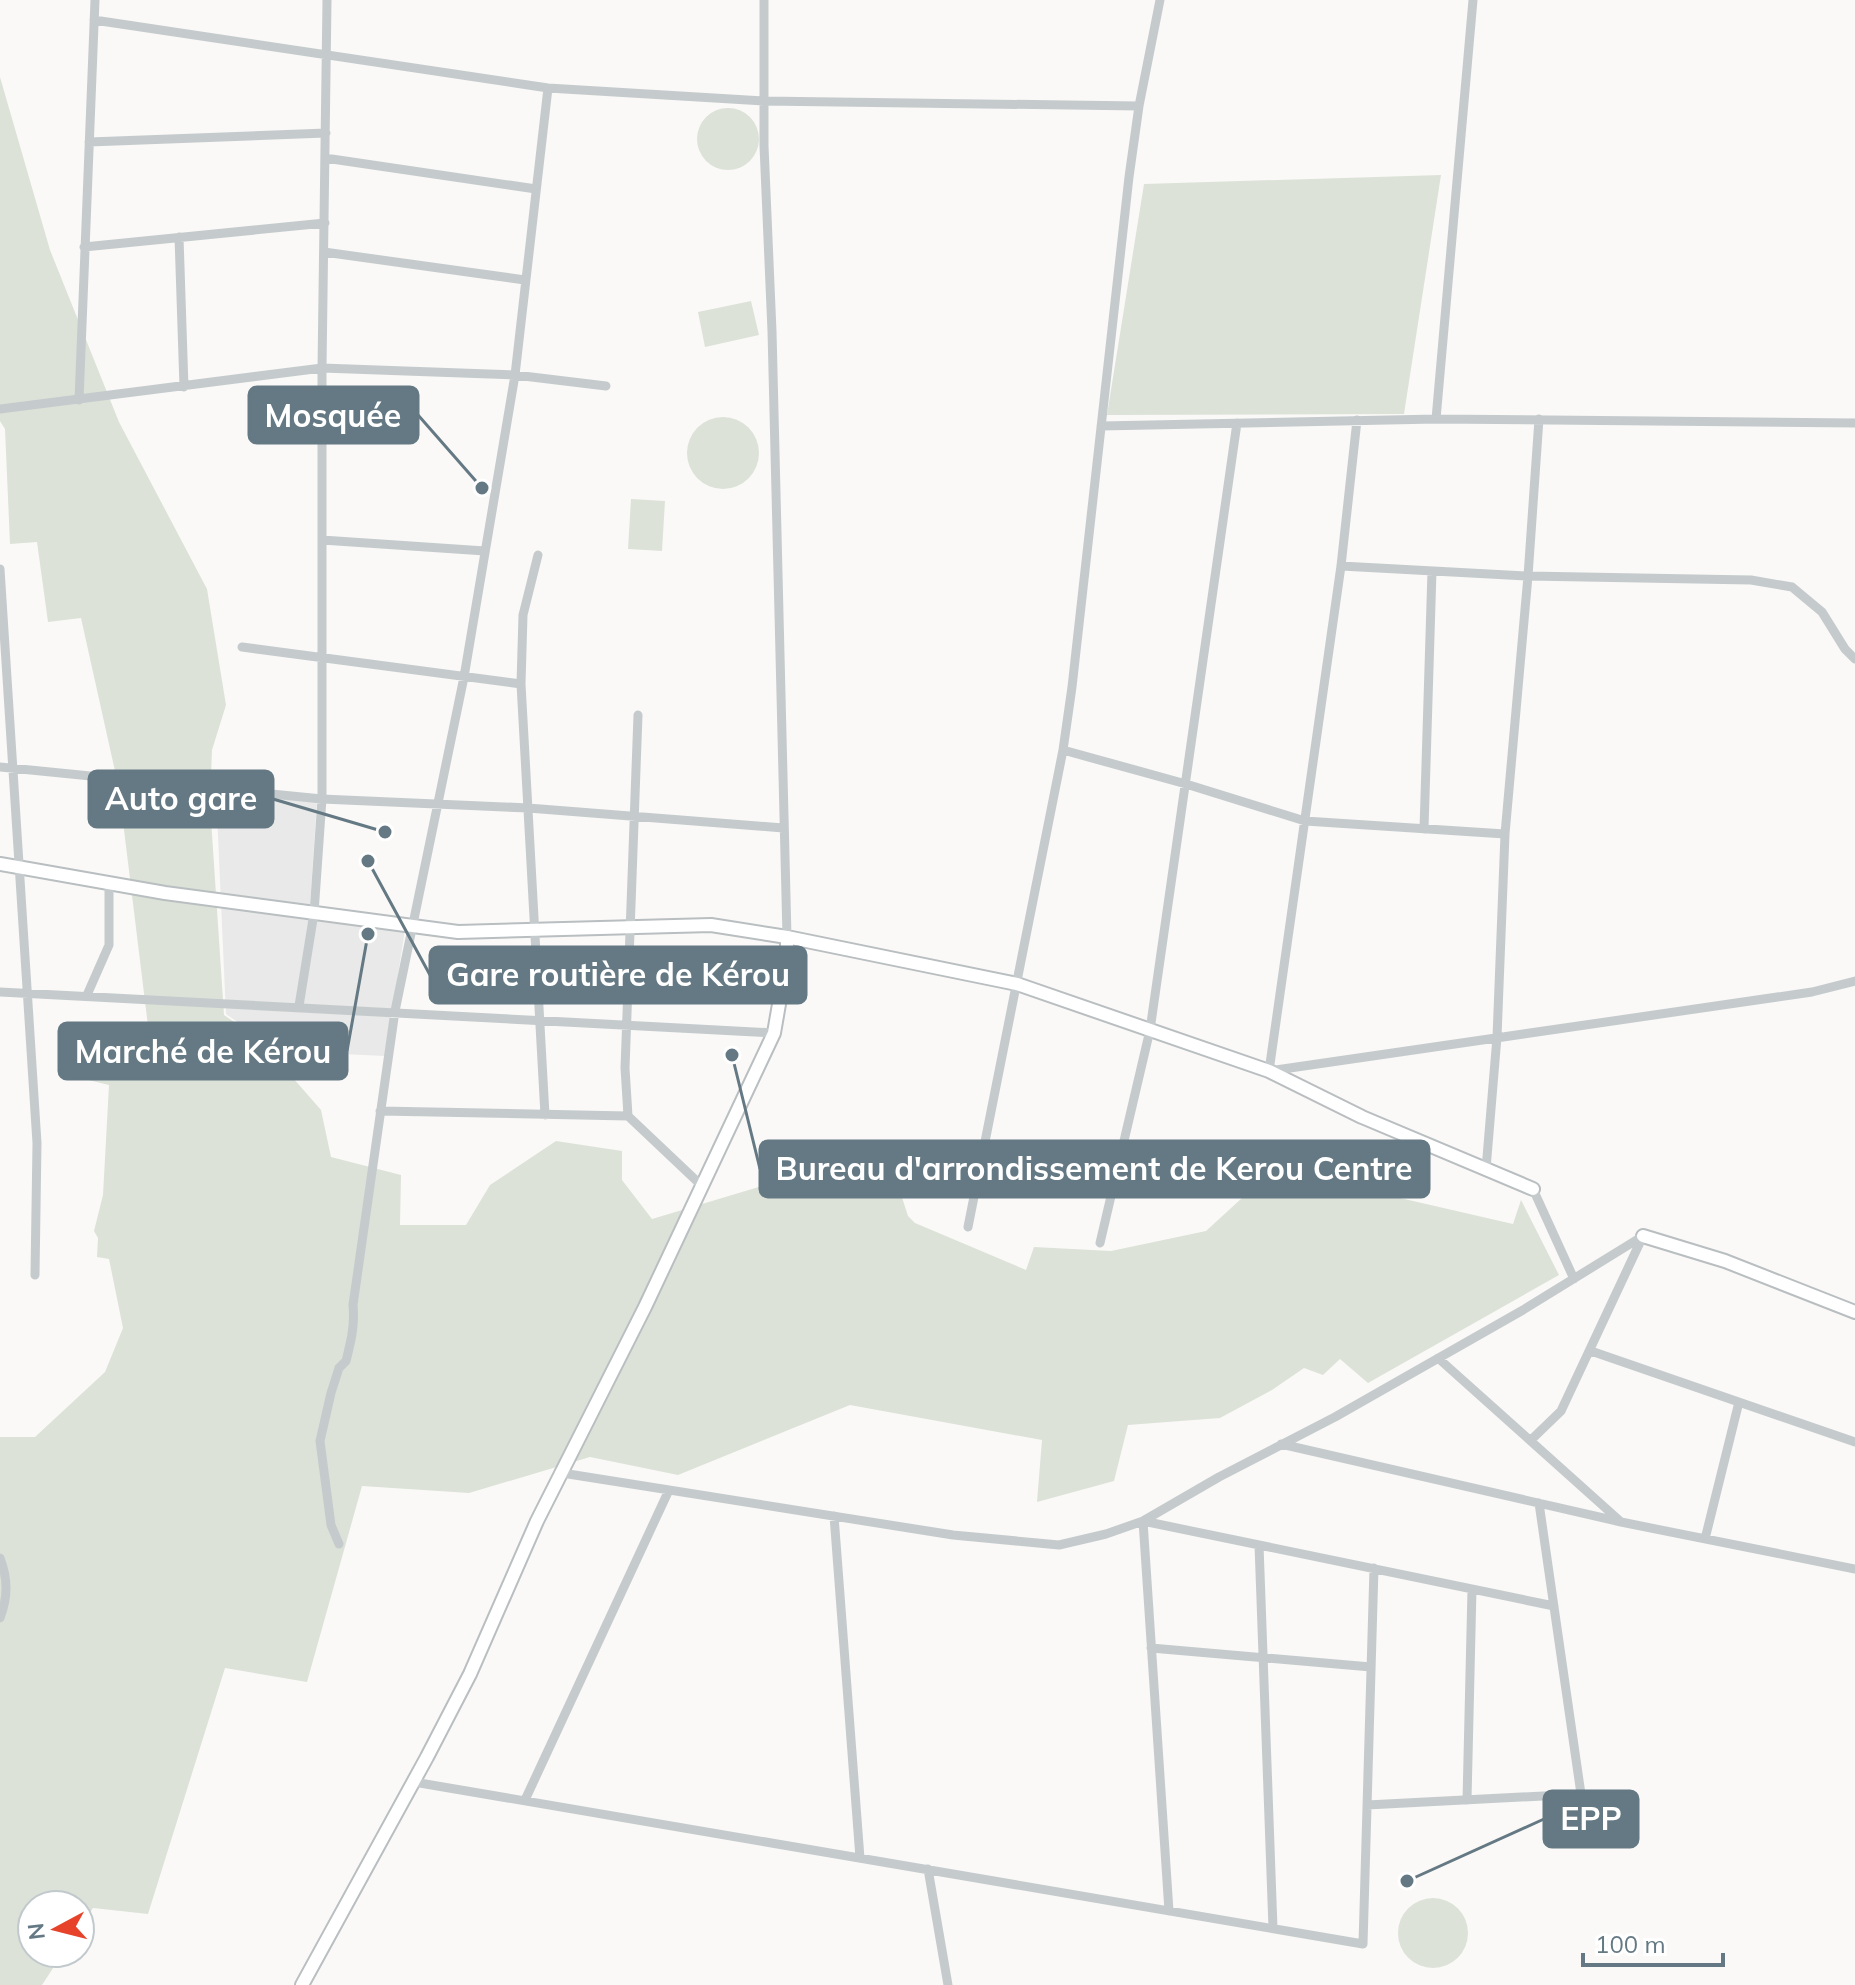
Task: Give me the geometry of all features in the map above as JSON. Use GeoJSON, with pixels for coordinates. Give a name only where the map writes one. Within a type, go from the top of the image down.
{"type":"FeatureCollection","features":[{"type":"Feature","properties":{"kind":"main road"},"geometry":{"type":"LineString","coordinates":[[0,864],[109,883],[458,932],[711,925],[787,937],[1017,984],[1269,1071],[1362,1117],[1533,1189]]}},
{"type":"Feature","properties":{"kind":"main road"},"geometry":{"type":"LineString","coordinates":[[302,1985],[470,1674],[537,1521],[774,1033],[787,958],[787,937]]}},
{"type":"Feature","properties":{"kind":"main road"},"geometry":{"type":"LineString","coordinates":[[1643,1236],[1725,1261],[1855,1312]]}},
{"type":"Feature","properties":{"kind":"street"},"geometry":{"type":"LineString","coordinates":[[79,400],[95,0]]}},
{"type":"Feature","properties":{"kind":"street"},"geometry":{"type":"LineString","coordinates":[[299,1006],[313,913],[322,799],[322,368],[327,0]]}},
{"type":"Feature","properties":{"kind":"street"},"geometry":{"type":"LineString","coordinates":[[764,0],[764,101],[787,937]]}},
{"type":"Feature","properties":{"kind":"street"},"geometry":{"type":"LineString","coordinates":[[968,1227],[1063,750],[1139,106],[1160,0]]}},
{"type":"Feature","properties":{"kind":"street"},"geometry":{"type":"LineString","coordinates":[[1436,419],[1473,0]]}},
{"type":"Feature","properties":{"kind":"street"},"geometry":{"type":"LineString","coordinates":[[94,20],[548,88],[764,101],[1139,106]]}},
{"type":"Feature","properties":{"kind":"street"},"geometry":{"type":"LineString","coordinates":[[339,1544],[331,1525],[327,1473],[320,1441],[339,1368],[346,1361],[354,1338],[353,1305],[395,1011],[464,677],[515,375],[548,88]]}},
{"type":"Feature","properties":{"kind":"street"},"geometry":{"type":"LineString","coordinates":[[89,142],[326,133]]}},
{"type":"Feature","properties":{"kind":"street"},"geometry":{"type":"LineString","coordinates":[[325,158],[536,189]]}},
{"type":"Feature","properties":{"kind":"street"},"geometry":{"type":"LineString","coordinates":[[84,247],[325,223]]}},
{"type":"Feature","properties":{"kind":"street"},"geometry":{"type":"LineString","coordinates":[[179,237],[184,387]]}},
{"type":"Feature","properties":{"kind":"street"},"geometry":{"type":"LineString","coordinates":[[324,252],[525,280]]}},
{"type":"Feature","properties":{"kind":"street"},"geometry":{"type":"LineString","coordinates":[[0,409],[322,368],[515,375],[606,386]]}},
{"type":"Feature","properties":{"kind":"street"},"geometry":{"type":"LineString","coordinates":[[1101,426],[1436,419],[1855,423]]}},
{"type":"Feature","properties":{"kind":"street"},"geometry":{"type":"LineString","coordinates":[[1486,1169],[1497,1037],[1505,834],[1539,419]]}},
{"type":"Feature","properties":{"kind":"street"},"geometry":{"type":"LineString","coordinates":[[1357,420],[1341,566],[1269,1071],[1812,992],[1855,981]]}},
{"type":"Feature","properties":{"kind":"street"},"geometry":{"type":"LineString","coordinates":[[1100,1243],[1150,1030],[1237,423]]}},
{"type":"Feature","properties":{"kind":"street"},"geometry":{"type":"LineString","coordinates":[[322,540],[485,551]]}},
{"type":"Feature","properties":{"kind":"street"},"geometry":{"type":"LineString","coordinates":[[538,555],[523,615],[521,684],[545,1115]]}},
{"type":"Feature","properties":{"kind":"street"},"geometry":{"type":"LineString","coordinates":[[1341,566],[1528,576],[1751,580],[1792,587],[1822,612],[1845,649],[1855,659]]}},
{"type":"Feature","properties":{"kind":"street"},"geometry":{"type":"LineString","coordinates":[[0,569],[37,1143],[35,1275]]}},
{"type":"Feature","properties":{"kind":"street"},"geometry":{"type":"LineString","coordinates":[[1424,829],[1432,571]]}},
{"type":"Feature","properties":{"kind":"street"},"geometry":{"type":"LineString","coordinates":[[242,647],[521,684]]}},
{"type":"Feature","properties":{"kind":"street"},"geometry":{"type":"LineString","coordinates":[[628,1116],[627,1024],[638,715]]}},
{"type":"Feature","properties":{"kind":"street"},"geometry":{"type":"LineString","coordinates":[[1063,750],[1305,821],[1505,834]]}},
{"type":"Feature","properties":{"kind":"street"},"geometry":{"type":"LineString","coordinates":[[0,767],[322,799],[528,808],[783,828]]}},
{"type":"Feature","properties":{"kind":"street"},"geometry":{"type":"LineString","coordinates":[[87,995],[109,945],[109,883]]}},
{"type":"Feature","properties":{"kind":"street"},"geometry":{"type":"LineString","coordinates":[[0,992],[774,1033]]}},
{"type":"Feature","properties":{"kind":"street"},"geometry":{"type":"LineString","coordinates":[[380,1111],[628,1116],[702,1186]]}},
{"type":"Feature","properties":{"kind":"street"},"geometry":{"type":"LineString","coordinates":[[1533,1189],[1574,1279]]}},
{"type":"Feature","properties":{"kind":"street"},"geometry":{"type":"LineString","coordinates":[[562,1473],[953,1535],[1059,1545],[1143,1521],[1438,1358],[1643,1236]]}},
{"type":"Feature","properties":{"kind":"street"},"geometry":{"type":"LineString","coordinates":[[1531,1440],[1561,1411],[1643,1236]]}},
{"type":"Feature","properties":{"kind":"street"},"geometry":{"type":"LineString","coordinates":[[1591,1351],[1855,1442]]}},
{"type":"Feature","properties":{"kind":"street"},"geometry":{"type":"LineString","coordinates":[[1438,1358],[1621,1522]]}},
{"type":"Feature","properties":{"kind":"street"},"geometry":{"type":"LineString","coordinates":[[1705,1539],[1739,1402]]}},
{"type":"Feature","properties":{"kind":"street"},"geometry":{"type":"LineString","coordinates":[[1281,1444],[1621,1522],[1855,1567]]}},
{"type":"Feature","properties":{"kind":"street"},"geometry":{"type":"LineString","coordinates":[[525,1800],[669,1490]]}},
{"type":"Feature","properties":{"kind":"street"},"geometry":{"type":"LineString","coordinates":[[1367,1805],[1581,1794],[1539,1503]]}},
{"type":"Feature","properties":{"kind":"street"},"geometry":{"type":"LineString","coordinates":[[834,1516],[860,1858]]}},
{"type":"Feature","properties":{"kind":"street"},"geometry":{"type":"LineString","coordinates":[[1143,1521],[1554,1606]]}},
{"type":"Feature","properties":{"kind":"street"},"geometry":{"type":"LineString","coordinates":[[1143,1521],[1169,1911]]}},
{"type":"Feature","properties":{"kind":"street"},"geometry":{"type":"LineString","coordinates":[[1259,1545],[1273,1928]]}},
{"type":"Feature","properties":{"kind":"street"},"geometry":{"type":"LineString","coordinates":[[0,1558],[7,1592],[0,1618]]}},
{"type":"Feature","properties":{"kind":"street"},"geometry":{"type":"LineString","coordinates":[[414,1782],[1363,1944],[1374,1568]]}},
{"type":"Feature","properties":{"kind":"street"},"geometry":{"type":"LineString","coordinates":[[1467,1800],[1472,1589]]}},
{"type":"Feature","properties":{"kind":"street"},"geometry":{"type":"LineString","coordinates":[[1151,1648],[1371,1667]]}},
{"type":"Feature","properties":{"kind":"street"},"geometry":{"type":"LineString","coordinates":[[928,1869],[948,1985]]}},
{"type":"Feature","properties":{"kind":"shaded area"},"geometry":{"type":"Polygon","coordinates":[[[0,77],[50,250],[119,422],[207,589],[226,705],[212,750],[210,804],[224,1015],[259,1039],[321,1110],[331,1157],[401,1175],[400,1225],[466,1225],[490,1185],[556,1141],[622,1151],[622,1180],[652,1219],[762,1186],[898,1185],[908,1216],[915,1223],[1026,1270],[1034,1247],[1111,1251],[1206,1231],[1277,1166],[1348,1186],[1513,1224],[1521,1200],[1559,1275],[1368,1383],[1340,1359],[1323,1375],[1304,1368],[1272,1390],[1220,1418],[1128,1425],[1114,1481],[1037,1502],[1042,1440],[850,1405],[678,1475],[590,1457],[469,1493],[362,1486],[307,1682],[225,1668],[148,1914],[96,1908],[96,1889],[16,1889],[16,1969],[52,1969],[42,1985],[0,1985],[0,1437],[35,1437],[105,1372],[123,1328],[109,1259],[97,1257],[98,1238],[94,1231],[103,1195],[109,1085],[72,1076],[74,1044],[125,1044],[148,1026],[119,789],[81,618],[48,622],[37,542],[10,544],[5,429],[0,421],[0,77]]]}},
{"type":"Feature","properties":{"kind":"shaded area"},"geometry":{"type":"Polygon","coordinates":[[[722,108],[734,108],[750,117],[757,127],[757,151],[750,161],[734,170],[722,170],[702,156],[697,145],[697,133],[711,113],[722,108]]]}},
{"type":"Feature","properties":{"kind":"shaded area"},"geometry":{"type":"Polygon","coordinates":[[[1441,175],[1404,414],[1107,415],[1144,184],[1441,175]]]}},
{"type":"Feature","properties":{"kind":"shaded area"},"geometry":{"type":"Polygon","coordinates":[[[751,301],[759,335],[705,347],[698,312],[751,301]]]}},
{"type":"Feature","properties":{"kind":"shaded area"},"geometry":{"type":"Polygon","coordinates":[[[730,417],[749,427],[757,439],[757,467],[749,479],[737,487],[716,489],[697,479],[689,467],[687,446],[697,427],[709,419],[730,417]]]}},
{"type":"Feature","properties":{"kind":"shaded area"},"geometry":{"type":"Polygon","coordinates":[[[631,499],[665,501],[662,551],[628,549],[631,499]]]}},
{"type":"Feature","properties":{"kind":"shaded area"},"geometry":{"type":"Polygon","coordinates":[[[216,791],[317,801],[309,920],[405,930],[385,1056],[279,1051],[226,1014],[216,791]]]}},
{"type":"Feature","properties":{"kind":"shaded area"},"geometry":{"type":"Polygon","coordinates":[[[1433,1898],[1458,1908],[1468,1933],[1458,1958],[1433,1968],[1408,1958],[1398,1933],[1408,1908],[1433,1898]]]}},
{"type":"Feature","properties":{"kind":"place","name":"Mosquée"},"geometry":{"type":"Point","coordinates":[482,488]}},
{"type":"Feature","properties":{"kind":"place","name":"Auto gare"},"geometry":{"type":"Point","coordinates":[385,832]}},
{"type":"Feature","properties":{"kind":"place","name":"Gare routière de Kérou"},"geometry":{"type":"Point","coordinates":[368,861]}},
{"type":"Feature","properties":{"kind":"place","name":"Marché de Kérou"},"geometry":{"type":"Point","coordinates":[368,934]}},
{"type":"Feature","properties":{"kind":"place","name":"Bureau d'arrondissement de Kerou Centre"},"geometry":{"type":"Point","coordinates":[732,1055]}},
{"type":"Feature","properties":{"kind":"place","name":"EPP"},"geometry":{"type":"Point","coordinates":[1407,1881]}}]}
